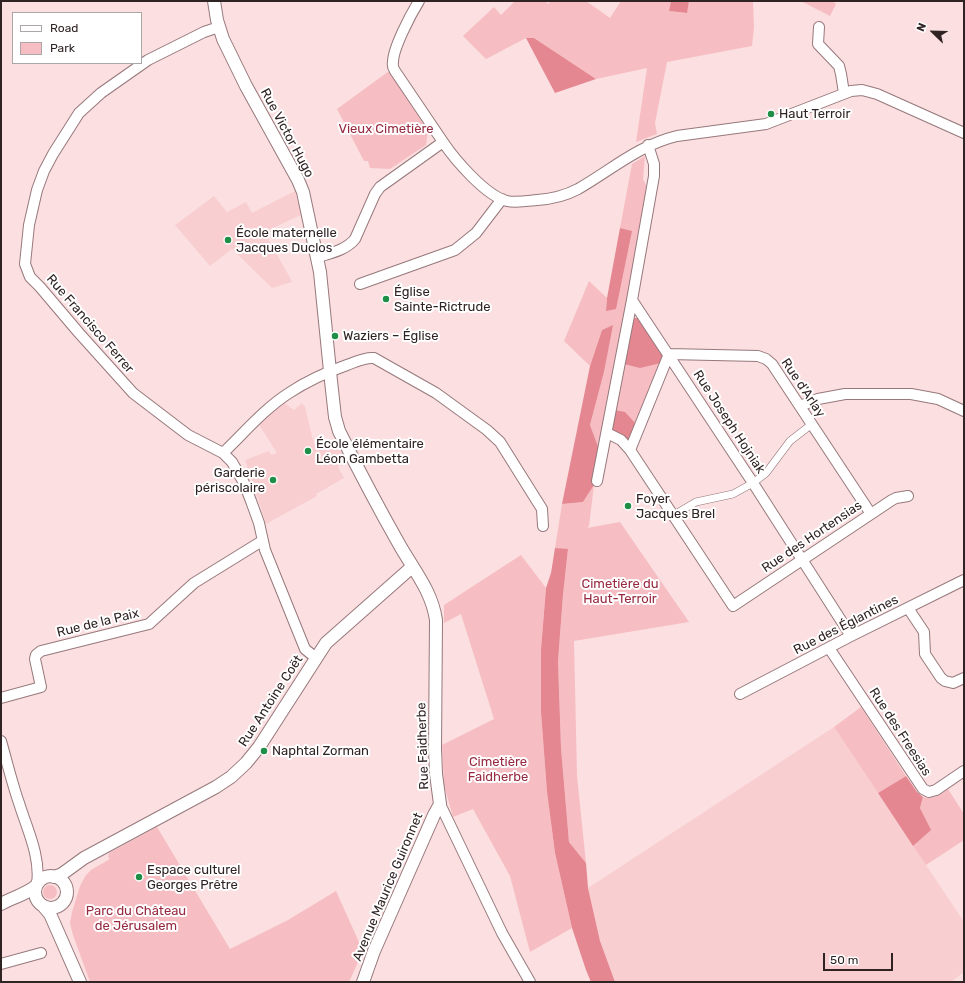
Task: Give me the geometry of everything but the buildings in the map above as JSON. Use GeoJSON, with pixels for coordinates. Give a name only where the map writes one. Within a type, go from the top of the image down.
{"type":"FeatureCollection","features":[{"type":"Feature","properties":{"kind":"street","name":"Rue Victor Hugo"},"geometry":{"type":"LineString","coordinates":[[214,1],[223,39],[246,86],[298,180],[302,192],[322,280],[330,371]]}},
{"type":"Feature","properties":{"kind":"street"},"geometry":{"type":"LineString","coordinates":[[419,1],[402,34],[393,60],[393,67],[455,160],[493,195],[502,200],[515,202],[556,198],[568,194],[648,145],[663,139],[766,124],[851,91],[862,90],[876,94],[964,133]]}},
{"type":"Feature","properties":{"kind":"street","name":"Rue Francisco Ferrer"},"geometry":{"type":"LineString","coordinates":[[142,64],[166,50],[204,32],[219,27]]}},
{"type":"Feature","properties":{"kind":"street"},"geometry":{"type":"LineString","coordinates":[[819,27],[818,44],[839,66],[844,93]]}},
{"type":"Feature","properties":{"kind":"street","name":"Rue Francisco Ferrer"},"geometry":{"type":"LineString","coordinates":[[142,64],[101,93],[75,117],[51,158],[37,190],[29,225],[25,264],[30,277],[45,292],[79,333],[133,393],[194,438],[227,456],[235,466],[244,483],[259,523],[262,541],[305,649],[316,658]]}},
{"type":"Feature","properties":{"kind":"street"},"geometry":{"type":"LineString","coordinates":[[318,258],[350,245],[355,239],[377,190],[443,142]]}},
{"type":"Feature","properties":{"kind":"street"},"geometry":{"type":"LineString","coordinates":[[598,481],[654,176],[654,164],[648,145]]}},
{"type":"Feature","properties":{"kind":"street"},"geometry":{"type":"LineString","coordinates":[[360,284],[455,250],[476,233],[502,200]]}},
{"type":"Feature","properties":{"kind":"street","name":"Rue Joseph Hojniak"},"geometry":{"type":"LineString","coordinates":[[632,300],[803,559],[851,636]]}},
{"type":"Feature","properties":{"kind":"street"},"geometry":{"type":"LineString","coordinates":[[630,450],[669,354]]}},
{"type":"Feature","properties":{"kind":"street","name":"Rue d'Arlay"},"geometry":{"type":"LineString","coordinates":[[669,354],[758,356],[763,357],[772,364],[871,514]]}},
{"type":"Feature","properties":{"kind":"street"},"geometry":{"type":"LineString","coordinates":[[222,453],[279,400],[290,392],[330,371],[370,358],[378,360],[436,393],[487,430],[500,442],[542,509],[543,526]]}},
{"type":"Feature","properties":{"kind":"street","name":"Rue Faidherbe"},"geometry":{"type":"LineString","coordinates":[[330,371],[335,417],[339,430],[388,526],[420,579],[434,606],[436,620],[435,757],[440,804],[525,980]]}},
{"type":"Feature","properties":{"kind":"street"},"geometry":{"type":"LineString","coordinates":[[800,406],[818,399],[845,394],[910,394],[938,399],[964,411]]}},
{"type":"Feature","properties":{"kind":"street"},"geometry":{"type":"LineString","coordinates":[[606,433],[621,440],[630,450],[674,515],[696,502],[733,494],[753,483],[766,473],[787,444],[812,424]]}},
{"type":"Feature","properties":{"kind":"street","name":"Rue des Hortensias"},"geometry":{"type":"LineString","coordinates":[[674,515],[733,606],[896,498],[908,496]]}},
{"type":"Feature","properties":{"kind":"street","name":"Rue de la Paix"},"geometry":{"type":"LineString","coordinates":[[1,698],[41,688],[35,659],[36,655],[41,650],[149,624],[194,583],[262,541]]}},
{"type":"Feature","properties":{"kind":"street","name":"Rue Antoine Coët"},"geometry":{"type":"LineString","coordinates":[[52,876],[62,874],[84,858],[207,792],[231,777],[246,763],[259,747],[330,638],[412,567]]}},
{"type":"Feature","properties":{"kind":"street","name":"Rue des Églantines"},"geometry":{"type":"LineString","coordinates":[[740,694],[851,636],[964,580]]}},
{"type":"Feature","properties":{"kind":"street"},"geometry":{"type":"LineString","coordinates":[[908,608],[924,632],[925,654],[941,678],[945,681],[953,682],[964,678]]}},
{"type":"Feature","properties":{"kind":"street","name":"Rue des Freesias"},"geometry":{"type":"LineString","coordinates":[[829,648],[923,789],[929,792],[936,790],[964,771]]}},
{"type":"Feature","properties":{"kind":"street"},"geometry":{"type":"LineString","coordinates":[[1,741],[18,803],[36,856],[44,870],[61,880],[66,887],[66,896],[62,903],[58,917],[64,942]]}},
{"type":"Feature","properties":{"kind":"street","name":"Avenue Maurice Guironnet"},"geometry":{"type":"LineString","coordinates":[[363,982],[374,951],[440,804]]}},
{"type":"Feature","properties":{"kind":"street"},"geometry":{"type":"LineString","coordinates":[[36,856],[38,872],[35,895],[50,914],[64,942],[80,982]]}},
{"type":"Feature","properties":{"kind":"street"},"geometry":{"type":"LineString","coordinates":[[2,904],[24,894],[36,885],[42,878],[52,876]]}},
{"type":"Feature","properties":{"kind":"street"},"geometry":{"type":"LineString","coordinates":[[2,904],[21,900],[54,908],[62,903]]}},
{"type":"Feature","properties":{"kind":"street"},"geometry":{"type":"LineString","coordinates":[[1,964],[41,953]]}},
{"type":"Feature","properties":{"kind":"shaded area"},"geometry":{"type":"Polygon","coordinates":[[[671,1],[689,1],[687,13],[669,11],[671,1]]]}},
{"type":"Feature","properties":{"kind":"shaded area"},"geometry":{"type":"Polygon","coordinates":[[[526,38],[534,38],[596,79],[555,93],[526,38]]]}},
{"type":"Feature","properties":{"kind":"shaded area","name":"École maternelle Jacques Duclos"},"geometry":{"type":"Polygon","coordinates":[[[295,191],[301,215],[264,232],[292,282],[272,288],[232,249],[210,266],[175,225],[214,196],[227,212],[246,202],[252,213],[295,191]]]}},
{"type":"Feature","properties":{"kind":"shaded area"},"geometry":{"type":"Polygon","coordinates":[[[620,228],[632,231],[616,309],[606,311],[607,298],[620,228]]]}},
{"type":"Feature","properties":{"kind":"shaded area"},"geometry":{"type":"Polygon","coordinates":[[[632,318],[638,318],[664,357],[661,363],[640,368],[624,364],[632,318]]]}},
{"type":"Feature","properties":{"kind":"shaded area"},"geometry":{"type":"Polygon","coordinates":[[[613,325],[604,372],[590,425],[599,449],[594,485],[583,502],[562,504],[590,366],[602,330],[613,325]]]}},
{"type":"Feature","properties":{"kind":"shaded area","name":"École élémentaire Léon Gambetta"},"geometry":{"type":"Polygon","coordinates":[[[283,402],[294,410],[302,403],[305,407],[314,444],[334,440],[346,461],[338,467],[344,478],[316,494],[317,496],[266,524],[245,460],[269,451],[271,455],[277,453],[258,423],[283,402]]]}},
{"type":"Feature","properties":{"kind":"shaded area"},"geometry":{"type":"Polygon","coordinates":[[[614,410],[625,412],[636,424],[629,443],[610,431],[614,410]]]}},
{"type":"Feature","properties":{"kind":"shaded area"},"geometry":{"type":"Polygon","coordinates":[[[555,548],[568,549],[558,661],[561,748],[569,842],[586,863],[588,888],[600,941],[615,982],[591,982],[572,928],[555,853],[547,792],[541,712],[541,649],[546,588],[551,573],[555,548]]]}},
{"type":"Feature","properties":{"kind":"shaded area"},"geometry":{"type":"Polygon","coordinates":[[[834,727],[964,922],[964,972],[951,982],[615,982],[600,941],[588,888],[834,727]]]}},
{"type":"Feature","properties":{"kind":"shaded area"},"geometry":{"type":"Polygon","coordinates":[[[906,776],[917,792],[923,797],[920,808],[931,830],[913,846],[878,793],[906,776]]]}},
{"type":"Feature","properties":{"kind":"green space"},"geometry":{"type":"Polygon","coordinates":[[[515,1],[545,1],[548,4],[550,1],[586,1],[610,18],[621,1],[671,1],[669,11],[686,13],[689,1],[753,1],[754,27],[752,46],[667,62],[655,123],[657,134],[636,142],[647,68],[596,79],[534,38],[526,38],[486,59],[463,36],[494,7],[501,15],[515,1]]]}},
{"type":"Feature","properties":{"kind":"green space"},"geometry":{"type":"Polygon","coordinates":[[[801,1],[832,1],[836,4],[830,16],[801,1]]]}},
{"type":"Feature","properties":{"kind":"green space","name":"Vieux Cimetière"},"geometry":{"type":"Polygon","coordinates":[[[389,71],[428,131],[426,145],[390,169],[370,168],[368,161],[364,161],[337,109],[389,71]]]}},
{"type":"Feature","properties":{"kind":"green space"},"geometry":{"type":"Polygon","coordinates":[[[645,156],[643,179],[648,189],[599,449],[590,425],[604,372],[612,326],[602,330],[590,366],[564,341],[589,281],[607,298],[606,311],[631,231],[620,228],[632,164],[645,156]]]}},
{"type":"Feature","properties":{"kind":"green space"},"geometry":{"type":"Polygon","coordinates":[[[661,363],[636,424],[614,410],[624,364],[661,363]]]}},
{"type":"Feature","properties":{"kind":"green space","name":"Cimetière du Haut-Terroir"},"geometry":{"type":"Polygon","coordinates":[[[594,485],[589,526],[587,528],[620,522],[689,622],[574,641],[577,776],[586,863],[569,842],[561,748],[558,661],[568,550],[555,548],[562,504],[583,502],[594,485]]]}},
{"type":"Feature","properties":{"kind":"green space","name":"Cimetière Faidherbe"},"geometry":{"type":"Polygon","coordinates":[[[521,555],[546,588],[541,649],[541,712],[547,792],[555,853],[572,928],[530,952],[510,876],[473,809],[453,817],[444,785],[442,745],[494,719],[461,614],[444,623],[444,605],[521,555]]]}},
{"type":"Feature","properties":{"kind":"green space"},"geometry":{"type":"Polygon","coordinates":[[[861,707],[906,776],[878,793],[834,727],[861,707]]]}},
{"type":"Feature","properties":{"kind":"green space"},"geometry":{"type":"Polygon","coordinates":[[[948,789],[964,814],[964,840],[926,865],[913,846],[930,830],[920,808],[923,797],[930,798],[939,795],[948,789]]]}},
{"type":"Feature","properties":{"kind":"green space","name":"Parc du Château de Jérusalem"},"geometry":{"type":"Polygon","coordinates":[[[157,827],[230,949],[288,920],[336,891],[363,951],[349,982],[90,982],[70,923],[80,886],[86,875],[91,870],[110,859],[108,857],[109,853],[157,827]]]}},
{"type":"Feature","properties":{"kind":"green space"},"geometry":{"type":"Polygon","coordinates":[[[47,885],[53,885],[57,889],[57,895],[53,899],[47,899],[43,895],[43,889],[47,885]]]}},
{"type":"Feature","properties":{"kind":"place","name":"Haut Terroir"},"geometry":{"type":"Point","coordinates":[771,114]}},
{"type":"Feature","properties":{"kind":"place","name":"École maternelle Jacques Duclos"},"geometry":{"type":"Point","coordinates":[228,240]}},
{"type":"Feature","properties":{"kind":"place","name":"Église Sainte-Rictrude"},"geometry":{"type":"Point","coordinates":[386,299]}},
{"type":"Feature","properties":{"kind":"place","name":"Waziers – Église"},"geometry":{"type":"Point","coordinates":[335,336]}},
{"type":"Feature","properties":{"kind":"place","name":"École élémentaire Léon Gambetta"},"geometry":{"type":"Point","coordinates":[308,451]}},
{"type":"Feature","properties":{"kind":"place","name":"Garderie périscolaire"},"geometry":{"type":"Point","coordinates":[273,480]}},
{"type":"Feature","properties":{"kind":"place","name":"Foyer Jacques Brel"},"geometry":{"type":"Point","coordinates":[628,506]}},
{"type":"Feature","properties":{"kind":"place","name":"Naphtal Zorman"},"geometry":{"type":"Point","coordinates":[264,751]}},
{"type":"Feature","properties":{"kind":"place","name":"Espace culturel Georges Prêtre"},"geometry":{"type":"Point","coordinates":[139,877]}}]}
